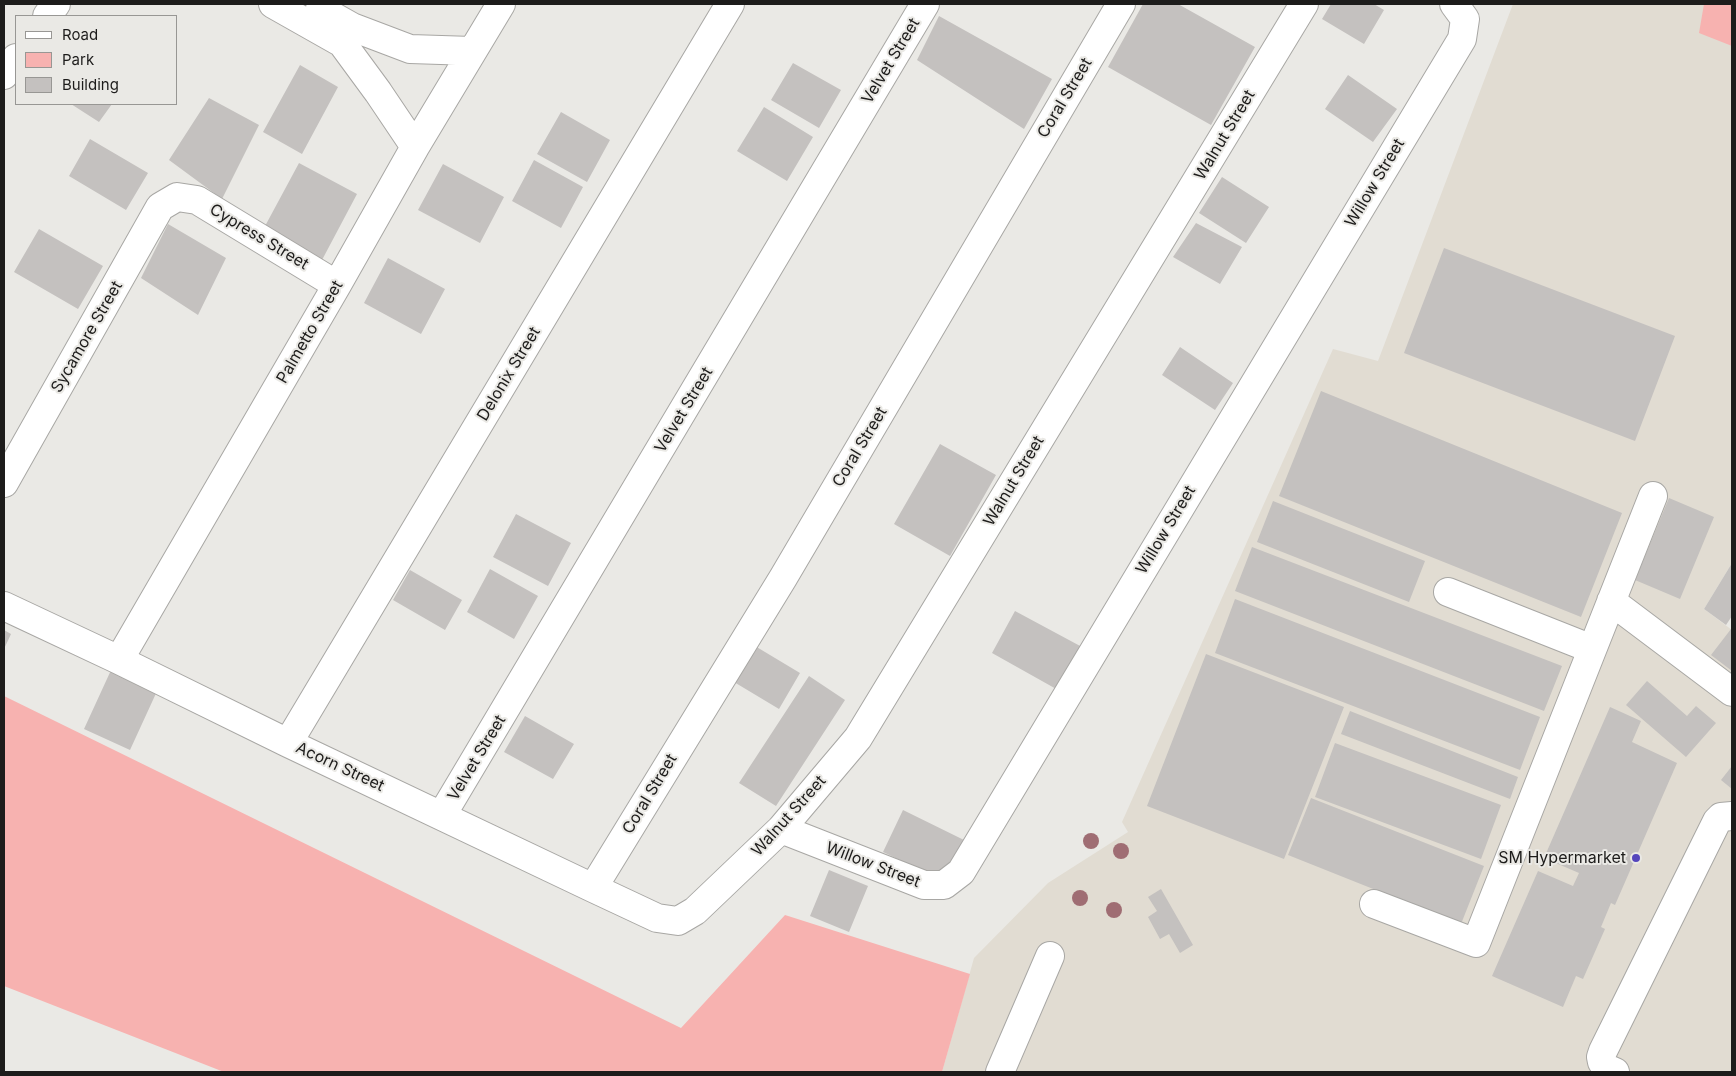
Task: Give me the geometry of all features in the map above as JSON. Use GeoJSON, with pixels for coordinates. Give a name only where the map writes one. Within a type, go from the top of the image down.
{"type":"FeatureCollection","features":[{"type":"Feature","properties":{"kind":"street"},"geometry":{"type":"LineString","coordinates":[[48,15],[56,4]]}},
{"type":"Feature","properties":{"kind":"street","name":"Palmetto Street"},"geometry":{"type":"LineString","coordinates":[[119,660],[338,285],[415,148],[501,4]]}},
{"type":"Feature","properties":{"kind":"street","name":"Delonix Street"},"geometry":{"type":"LineString","coordinates":[[288,744],[730,4]]}},
{"type":"Feature","properties":{"kind":"street","name":"Velvet Street"},"geometry":{"type":"LineString","coordinates":[[442,815],[925,4]]}},
{"type":"Feature","properties":{"kind":"street","name":"Coral Street"},"geometry":{"type":"LineString","coordinates":[[593,888],[783,578],[1121,4]]}},
{"type":"Feature","properties":{"kind":"street","name":"Walnut Street"},"geometry":{"type":"LineString","coordinates":[[678,921],[695,911],[782,829],[858,738],[1304,4]]}},
{"type":"Feature","properties":{"kind":"street"},"geometry":{"type":"LineString","coordinates":[[293,6],[410,49],[472,51]]}},
{"type":"Feature","properties":{"kind":"street"},"geometry":{"type":"LineString","coordinates":[[293,6],[342,43],[378,92],[415,148]]}},
{"type":"Feature","properties":{"kind":"street","name":"Willow Street"},"geometry":{"type":"LineString","coordinates":[[782,829],[924,885],[944,885],[961,872],[1462,39],[1460,11]]}},
{"type":"Feature","properties":{"kind":"street"},"geometry":{"type":"LineString","coordinates":[[4,75],[15,59]]}},
{"type":"Feature","properties":{"kind":"street","name":"Cypress Street"},"geometry":{"type":"LineString","coordinates":[[177,197],[197,200],[338,285]]}},
{"type":"Feature","properties":{"kind":"street","name":"Sycamore Street"},"geometry":{"type":"LineString","coordinates":[[4,484],[160,208],[177,197]]}},
{"type":"Feature","properties":{"kind":"street"},"geometry":{"type":"LineString","coordinates":[[1374,904],[1476,943],[1653,496]]}},
{"type":"Feature","properties":{"kind":"street"},"geometry":{"type":"LineString","coordinates":[[1448,592],[1592,649]]}},
{"type":"Feature","properties":{"kind":"street"},"geometry":{"type":"LineString","coordinates":[[1611,601],[1732,692]]}},
{"type":"Feature","properties":{"kind":"street","name":"Acorn Street"},"geometry":{"type":"LineString","coordinates":[[4,606],[119,660],[288,744],[657,918],[678,921]]}},
{"type":"Feature","properties":{"kind":"street"},"geometry":{"type":"LineString","coordinates":[[1615,1072],[1606,1068],[1602,1062],[1603,1051],[1714,826],[1721,817],[1732,816]]}},
{"type":"Feature","properties":{"kind":"street"},"geometry":{"type":"LineString","coordinates":[[1000,1072],[1050,956]]}},
{"type":"Feature","properties":{"kind":"shaded area"},"geometry":{"type":"Polygon","coordinates":[[[1513,4],[1732,4],[1732,563],[1704,609],[1732,630],[1732,1072],[942,1072],[974,958],[1048,883],[1128,832],[1122,822],[1333,349],[1378,361],[1513,4]]]}},
{"type":"Feature","properties":{"kind":"green space"},"geometry":{"type":"Polygon","coordinates":[[[1704,4],[1732,4],[1732,46],[1699,33],[1704,4]]]}},
{"type":"Feature","properties":{"kind":"green space"},"geometry":{"type":"Polygon","coordinates":[[[4,696],[681,1028],[785,915],[970,974],[942,1072],[224,1072],[4,986],[4,696]]]}},
{"type":"Feature","properties":{"kind":"building"},"geometry":{"type":"Polygon","coordinates":[[[1143,4],[1178,4],[1255,47],[1211,125],[1108,67],[1143,4]]]}},
{"type":"Feature","properties":{"kind":"building"},"geometry":{"type":"Polygon","coordinates":[[[1331,4],[1374,4],[1384,10],[1364,44],[1322,19],[1331,4]]]}},
{"type":"Feature","properties":{"kind":"building"},"geometry":{"type":"Polygon","coordinates":[[[939,16],[1052,79],[1024,129],[917,60],[939,16]]]}},
{"type":"Feature","properties":{"kind":"building"},"geometry":{"type":"Polygon","coordinates":[[[793,63],[841,90],[819,128],[771,100],[793,63]]]}},
{"type":"Feature","properties":{"kind":"building"},"geometry":{"type":"Polygon","coordinates":[[[300,65],[338,87],[302,154],[263,132],[300,65]]]}},
{"type":"Feature","properties":{"kind":"building"},"geometry":{"type":"Polygon","coordinates":[[[1348,75],[1397,109],[1373,142],[1325,109],[1348,75]]]}},
{"type":"Feature","properties":{"kind":"building"},"geometry":{"type":"Polygon","coordinates":[[[209,98],[259,125],[222,199],[169,160],[209,98]]]}},
{"type":"Feature","properties":{"kind":"building"},"geometry":{"type":"Polygon","coordinates":[[[73,105],[111,105],[99,122],[73,105]]]}},
{"type":"Feature","properties":{"kind":"building"},"geometry":{"type":"Polygon","coordinates":[[[764,107],[813,137],[787,181],[737,151],[764,107]]]}},
{"type":"Feature","properties":{"kind":"building"},"geometry":{"type":"Polygon","coordinates":[[[561,112],[610,140],[587,182],[537,154],[561,112]]]}},
{"type":"Feature","properties":{"kind":"building"},"geometry":{"type":"Polygon","coordinates":[[[90,139],[148,173],[126,210],[69,176],[90,139]]]}},
{"type":"Feature","properties":{"kind":"building"},"geometry":{"type":"Polygon","coordinates":[[[534,160],[583,187],[561,228],[512,201],[534,160]]]}},
{"type":"Feature","properties":{"kind":"building"},"geometry":{"type":"Polygon","coordinates":[[[299,163],[357,194],[322,260],[264,228],[299,163]]]}},
{"type":"Feature","properties":{"kind":"building"},"geometry":{"type":"Polygon","coordinates":[[[443,164],[504,197],[480,243],[418,210],[443,164]]]}},
{"type":"Feature","properties":{"kind":"building"},"geometry":{"type":"Polygon","coordinates":[[[1222,177],[1269,207],[1246,243],[1199,213],[1222,177]]]}},
{"type":"Feature","properties":{"kind":"building"},"geometry":{"type":"Polygon","coordinates":[[[1196,223],[1242,247],[1220,284],[1173,257],[1196,223]]]}},
{"type":"Feature","properties":{"kind":"building"},"geometry":{"type":"Polygon","coordinates":[[[168,224],[226,258],[198,315],[141,278],[168,224]]]}},
{"type":"Feature","properties":{"kind":"building"},"geometry":{"type":"Polygon","coordinates":[[[39,229],[103,266],[78,309],[14,272],[39,229]]]}},
{"type":"Feature","properties":{"kind":"building"},"geometry":{"type":"Polygon","coordinates":[[[1444,248],[1675,336],[1635,441],[1404,353],[1444,248]]]}},
{"type":"Feature","properties":{"kind":"building"},"geometry":{"type":"Polygon","coordinates":[[[388,258],[445,289],[421,334],[364,303],[388,258]]]}},
{"type":"Feature","properties":{"kind":"building"},"geometry":{"type":"Polygon","coordinates":[[[1180,347],[1233,383],[1215,410],[1162,375],[1180,347]]]}},
{"type":"Feature","properties":{"kind":"building"},"geometry":{"type":"Polygon","coordinates":[[[1321,391],[1622,513],[1581,617],[1279,496],[1321,391]]]}},
{"type":"Feature","properties":{"kind":"building"},"geometry":{"type":"Polygon","coordinates":[[[940,444],[996,475],[950,556],[894,524],[940,444]]]}},
{"type":"Feature","properties":{"kind":"building"},"geometry":{"type":"Polygon","coordinates":[[[1669,498],[1714,517],[1680,599],[1635,580],[1669,498]]]}},
{"type":"Feature","properties":{"kind":"building"},"geometry":{"type":"Polygon","coordinates":[[[1273,501],[1425,561],[1409,602],[1257,542],[1273,501]]]}},
{"type":"Feature","properties":{"kind":"building"},"geometry":{"type":"Polygon","coordinates":[[[516,514],[571,543],[548,586],[493,557],[516,514]]]}},
{"type":"Feature","properties":{"kind":"building"},"geometry":{"type":"Polygon","coordinates":[[[1252,547],[1562,666],[1544,711],[1235,591],[1252,547]]]}},
{"type":"Feature","properties":{"kind":"building"},"geometry":{"type":"Polygon","coordinates":[[[1732,563],[1732,616],[1726,625],[1704,609],[1732,563]]]}},
{"type":"Feature","properties":{"kind":"building"},"geometry":{"type":"Polygon","coordinates":[[[490,569],[538,596],[514,639],[467,612],[490,569]]]}},
{"type":"Feature","properties":{"kind":"building"},"geometry":{"type":"Polygon","coordinates":[[[410,570],[462,600],[445,630],[393,600],[410,570]]]}},
{"type":"Feature","properties":{"kind":"building"},"geometry":{"type":"Polygon","coordinates":[[[1235,599],[1540,717],[1520,770],[1215,653],[1235,599]]]}},
{"type":"Feature","properties":{"kind":"building"},"geometry":{"type":"Polygon","coordinates":[[[1015,611],[1082,647],[1058,690],[992,653],[1015,611]]]}},
{"type":"Feature","properties":{"kind":"building"},"geometry":{"type":"Polygon","coordinates":[[[4,630],[11,634],[4,649],[4,630]]]}},
{"type":"Feature","properties":{"kind":"building"},"geometry":{"type":"Polygon","coordinates":[[[1732,630],[1732,671],[1711,655],[1732,630]]]}},
{"type":"Feature","properties":{"kind":"building"},"geometry":{"type":"Polygon","coordinates":[[[755,646],[800,673],[779,709],[734,682],[755,646]]]}},
{"type":"Feature","properties":{"kind":"building"},"geometry":{"type":"Polygon","coordinates":[[[1206,654],[1344,707],[1284,859],[1147,806],[1206,654]]]}},
{"type":"Feature","properties":{"kind":"building"},"geometry":{"type":"Polygon","coordinates":[[[112,668],[158,689],[130,750],[84,729],[112,668]]]}},
{"type":"Feature","properties":{"kind":"building"},"geometry":{"type":"Polygon","coordinates":[[[809,676],[845,700],[776,806],[739,783],[809,676]]]}},
{"type":"Feature","properties":{"kind":"building"},"geometry":{"type":"Polygon","coordinates":[[[1647,681],[1687,716],[1696,706],[1716,723],[1686,757],[1626,705],[1647,681]]]}},
{"type":"Feature","properties":{"kind":"building"},"geometry":{"type":"Polygon","coordinates":[[[1610,707],[1641,721],[1632,742],[1677,763],[1615,905],[1611,903],[1601,927],[1605,929],[1583,979],[1576,976],[1563,1007],[1492,976],[1538,871],[1573,886],[1579,873],[1544,858],[1610,707]]]}},
{"type":"Feature","properties":{"kind":"building"},"geometry":{"type":"Polygon","coordinates":[[[1350,711],[1518,777],[1510,799],[1341,734],[1350,711]]]}},
{"type":"Feature","properties":{"kind":"building"},"geometry":{"type":"Polygon","coordinates":[[[525,716],[574,744],[553,779],[504,752],[525,716]]]}},
{"type":"Feature","properties":{"kind":"building"},"geometry":{"type":"Polygon","coordinates":[[[1335,743],[1501,805],[1481,859],[1315,797],[1335,743]]]}},
{"type":"Feature","properties":{"kind":"building"},"geometry":{"type":"Polygon","coordinates":[[[1732,766],[1732,789],[1721,780],[1732,766]]]}},
{"type":"Feature","properties":{"kind":"building"},"geometry":{"type":"Polygon","coordinates":[[[1311,798],[1484,866],[1461,924],[1288,855],[1311,798]]]}},
{"type":"Feature","properties":{"kind":"building"},"geometry":{"type":"Polygon","coordinates":[[[903,810],[964,840],[944,881],[883,852],[903,810]]]}},
{"type":"Feature","properties":{"kind":"building"},"geometry":{"type":"Polygon","coordinates":[[[829,870],[868,886],[849,932],[810,916],[829,870]]]}},
{"type":"Feature","properties":{"kind":"building"},"geometry":{"type":"Polygon","coordinates":[[[1161,889],[1193,945],[1180,953],[1169,934],[1160,939],[1148,917],[1157,911],[1148,897],[1161,889]]]}},
{"type":"Feature","properties":{"kind":"place","name":"SM Hypermarket"},"geometry":{"type":"Point","coordinates":[1636,858]}}]}
